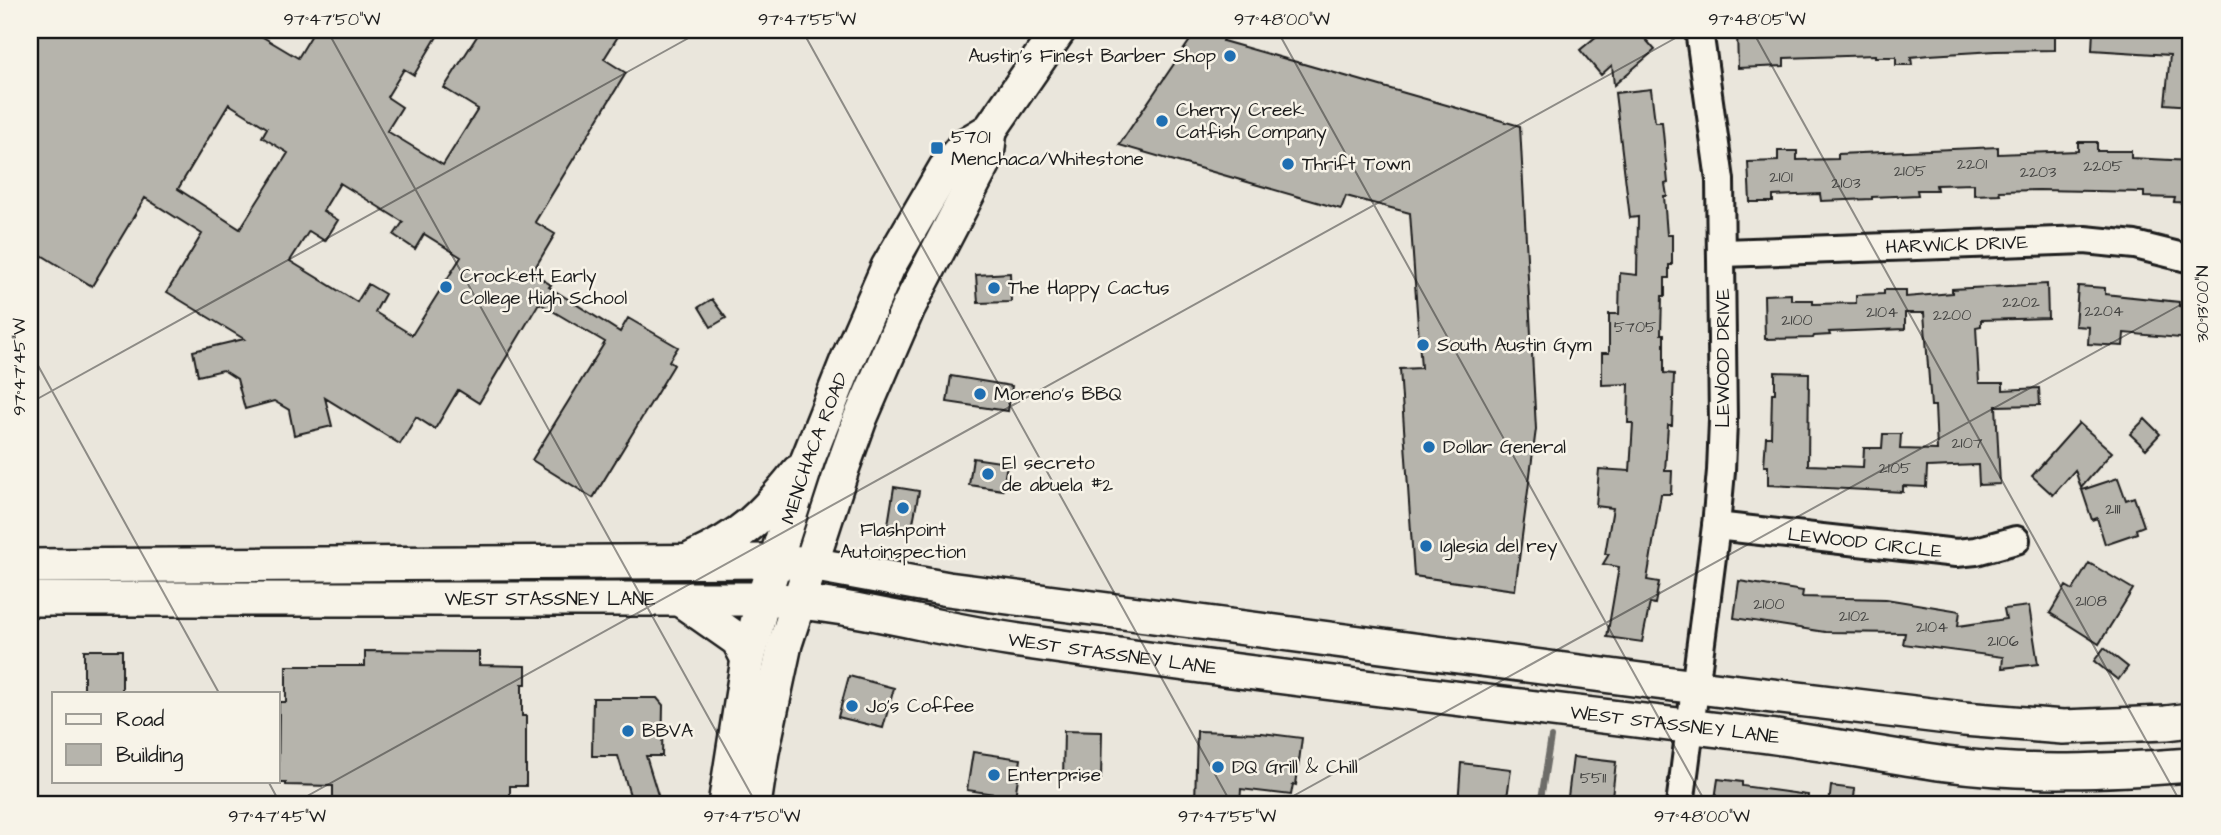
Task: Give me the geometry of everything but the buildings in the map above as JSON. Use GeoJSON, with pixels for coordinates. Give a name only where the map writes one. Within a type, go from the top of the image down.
{"type":"FeatureCollection","features":[{"type":"Feature","properties":{"kind":"main road","name":"MENCHACA ROAD"},"geometry":{"type":"LineString","coordinates":[[725,805],[748,659],[763,599],[808,459],[833,394],[888,267],[951,160],[965,145],[990,130],[1059,30]]}},
{"type":"Feature","properties":{"kind":"main road","name":"MENCHACA ROAD"},"geometry":{"type":"LineString","coordinates":[[754,805],[762,752],[785,644],[860,419],[908,308],[987,157],[990,130]]}},
{"type":"Feature","properties":{"kind":"main road"},"geometry":{"type":"LineString","coordinates":[[685,562],[718,547],[749,527],[777,498],[808,459]]}},
{"type":"Feature","properties":{"kind":"main road","name":"WEST STASSNEY LANE"},"geometry":{"type":"LineString","coordinates":[[30,566],[776,561],[811,564],[948,589],[1695,687],[1964,719],[2063,727],[2191,720]]}},
{"type":"Feature","properties":{"kind":"main road"},"geometry":{"type":"LineString","coordinates":[[243,598],[252,565]]}},
{"type":"Feature","properties":{"kind":"main road","name":"WEST STASSNEY LANE"},"geometry":{"type":"LineString","coordinates":[[30,599],[798,601],[833,605],[963,633],[1120,656],[1820,743],[1948,765],[2045,772],[2131,770],[2191,765]]}},
{"type":"Feature","properties":{"kind":"main road"},"geometry":{"type":"LineString","coordinates":[[681,600],[738,639],[748,659]]}},
{"type":"Feature","properties":{"kind":"main road"},"geometry":{"type":"LineString","coordinates":[[1120,656],[1138,613]]}},
{"type":"Feature","properties":{"kind":"main road"},"geometry":{"type":"LineString","coordinates":[[1398,691],[1405,649]]}},
{"type":"Feature","properties":{"kind":"street","name":"LEWOOD DRIVE"},"geometry":{"type":"LineString","coordinates":[[1680,805],[1716,526],[1723,421],[1720,180],[1699,30]]}},
{"type":"Feature","properties":{"kind":"street","name":"HARWICK DRIVE"},"geometry":{"type":"LineString","coordinates":[[1723,253],[2085,240],[2135,245],[2191,259]]}},
{"type":"Feature","properties":{"kind":"street","name":"LEWOOD CIRCLE"},"geometry":{"type":"LineString","coordinates":[[1716,526],[1956,553],[1976,551],[2015,540]]}},
{"type":"Feature","properties":{"kind":"waterway"},"geometry":{"type":"LineString","coordinates":[[1540,805],[1551,737]]}},
{"type":"Feature","properties":{"kind":"place","name":"Austin's Finest Barber Shop"},"geometry":{"type":"Point","coordinates":[1230,56]}},
{"type":"Feature","properties":{"kind":"place","name":"Cherry Creek Catfish Company"},"geometry":{"type":"Point","coordinates":[1162,121]}},
{"type":"Feature","properties":{"kind":"place","name":"5701 Menchaca/Whitestone"},"geometry":{"type":"Point","coordinates":[937,148]}},
{"type":"Feature","properties":{"kind":"place","name":"Thrift Town"},"geometry":{"type":"Point","coordinates":[1288,164]}},
{"type":"Feature","properties":{"kind":"place","name":"Crockett Early College High School"},"geometry":{"type":"Point","coordinates":[446,287]}},
{"type":"Feature","properties":{"kind":"place","name":"The Happy Cactus"},"geometry":{"type":"Point","coordinates":[994,288]}},
{"type":"Feature","properties":{"kind":"place","name":"South Austin Gym"},"geometry":{"type":"Point","coordinates":[1423,345]}},
{"type":"Feature","properties":{"kind":"place","name":"Moreno's BBQ"},"geometry":{"type":"Point","coordinates":[980,394]}},
{"type":"Feature","properties":{"kind":"place","name":"Dollar General"},"geometry":{"type":"Point","coordinates":[1429,447]}},
{"type":"Feature","properties":{"kind":"place","name":"El secreto de abuela #2"},"geometry":{"type":"Point","coordinates":[988,474]}},
{"type":"Feature","properties":{"kind":"place","name":"Flashpoint Autoinspection"},"geometry":{"type":"Point","coordinates":[903,508]}},
{"type":"Feature","properties":{"kind":"place","name":"Iglesia del rey"},"geometry":{"type":"Point","coordinates":[1426,546]}},
{"type":"Feature","properties":{"kind":"place","name":"Jo's Coffee"},"geometry":{"type":"Point","coordinates":[852,706]}},
{"type":"Feature","properties":{"kind":"place","name":"BBVA"},"geometry":{"type":"Point","coordinates":[628,731]}},
{"type":"Feature","properties":{"kind":"place","name":"DQ Grill & Chill"},"geometry":{"type":"Point","coordinates":[1218,767]}},
{"type":"Feature","properties":{"kind":"place","name":"Enterprise"},"geometry":{"type":"Point","coordinates":[994,775]}}]}
